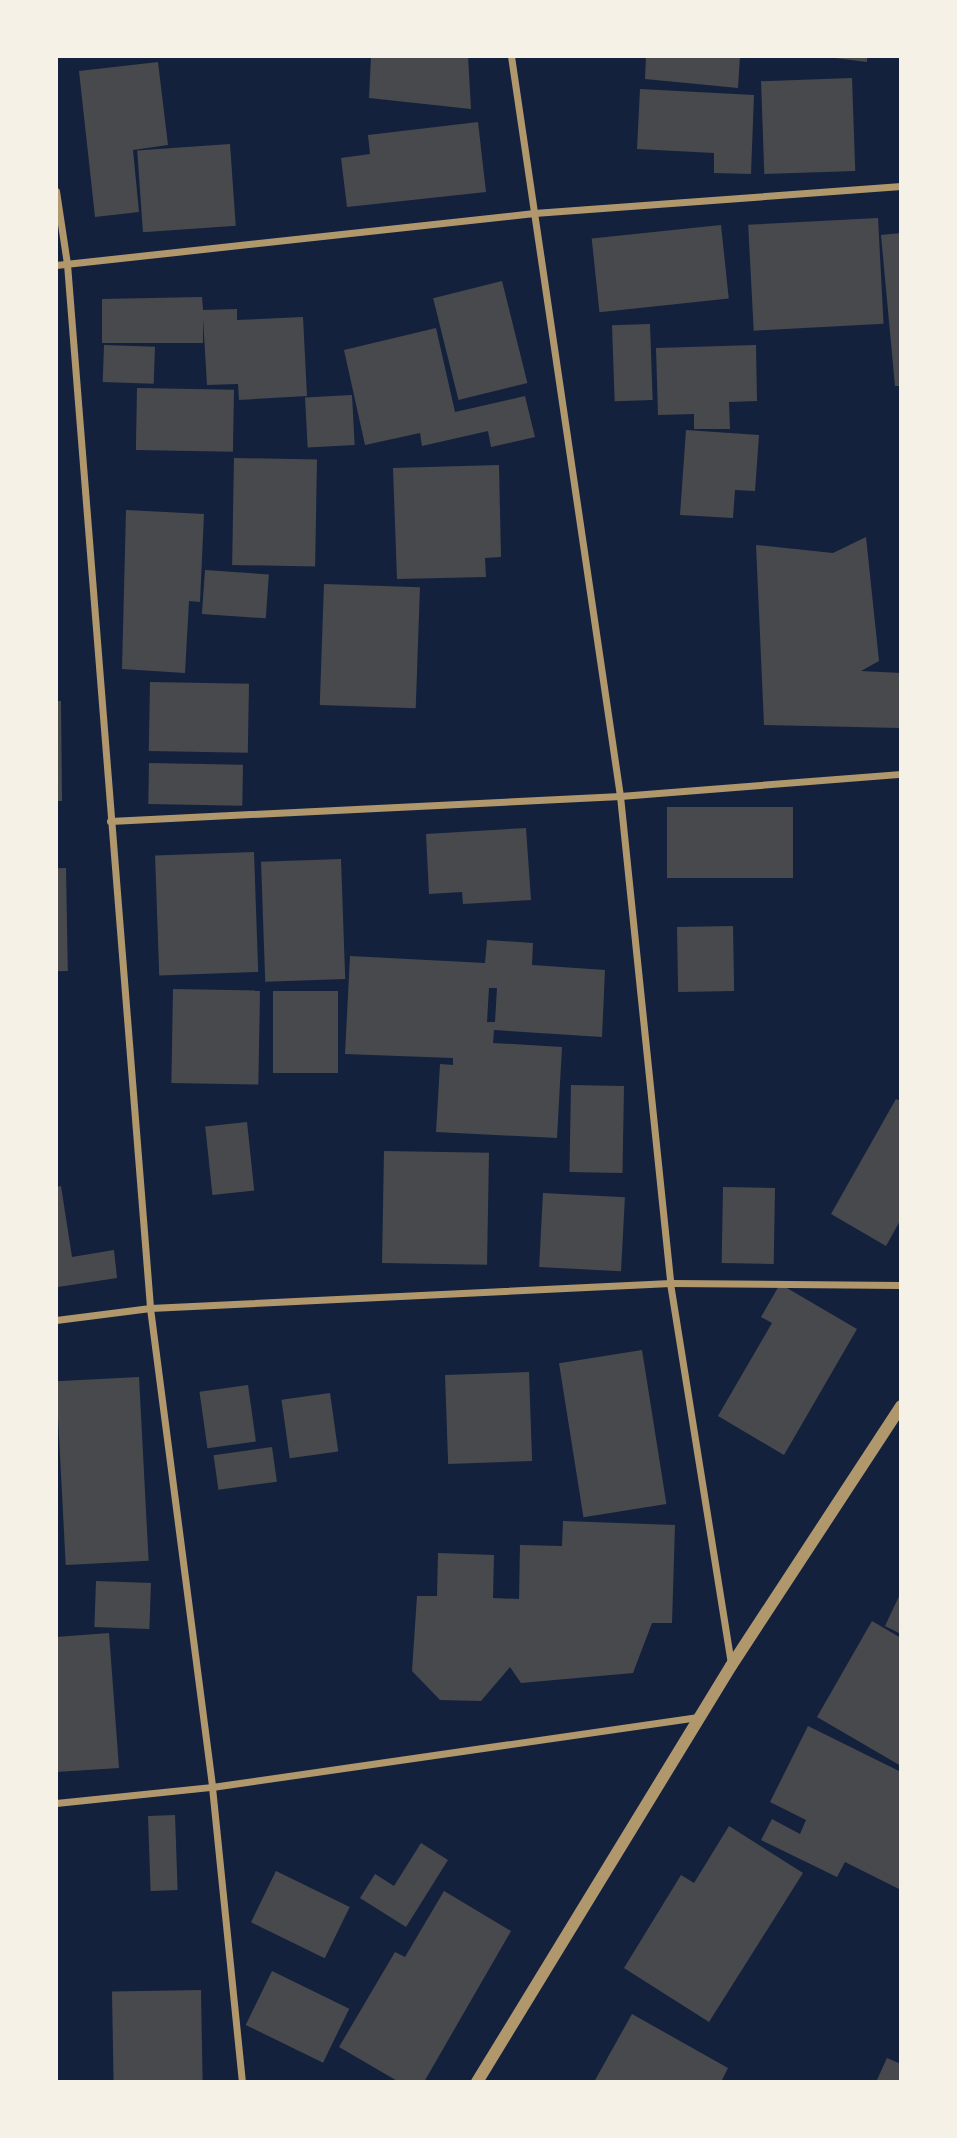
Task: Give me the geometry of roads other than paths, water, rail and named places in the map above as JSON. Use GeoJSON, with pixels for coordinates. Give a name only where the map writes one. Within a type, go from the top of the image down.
{"type":"FeatureCollection","features":[{"type":"Feature","properties":{"kind":"street"},"geometry":{"type":"LineString","coordinates":[[511,56],[620,796],[670,1283],[731,1667]]}},
{"type":"Feature","properties":{"kind":"street"},"geometry":{"type":"LineString","coordinates":[[56,265],[534,213],[901,186]]}},
{"type":"Feature","properties":{"kind":"street"},"geometry":{"type":"LineString","coordinates":[[56,191],[67,264],[150,1308],[212,1787],[242,2082]]}},
{"type":"Feature","properties":{"kind":"street"},"geometry":{"type":"LineString","coordinates":[[110,821],[620,796],[901,774]]}},
{"type":"Feature","properties":{"kind":"street"},"geometry":{"type":"LineString","coordinates":[[56,1320],[150,1308],[670,1283],[901,1285]]}},
{"type":"Feature","properties":{"kind":"street"},"geometry":{"type":"LineString","coordinates":[[477,2082],[731,1667],[901,1408]]}},
{"type":"Feature","properties":{"kind":"street"},"geometry":{"type":"LineString","coordinates":[[56,1803],[212,1787],[700,1717]]}}]}
